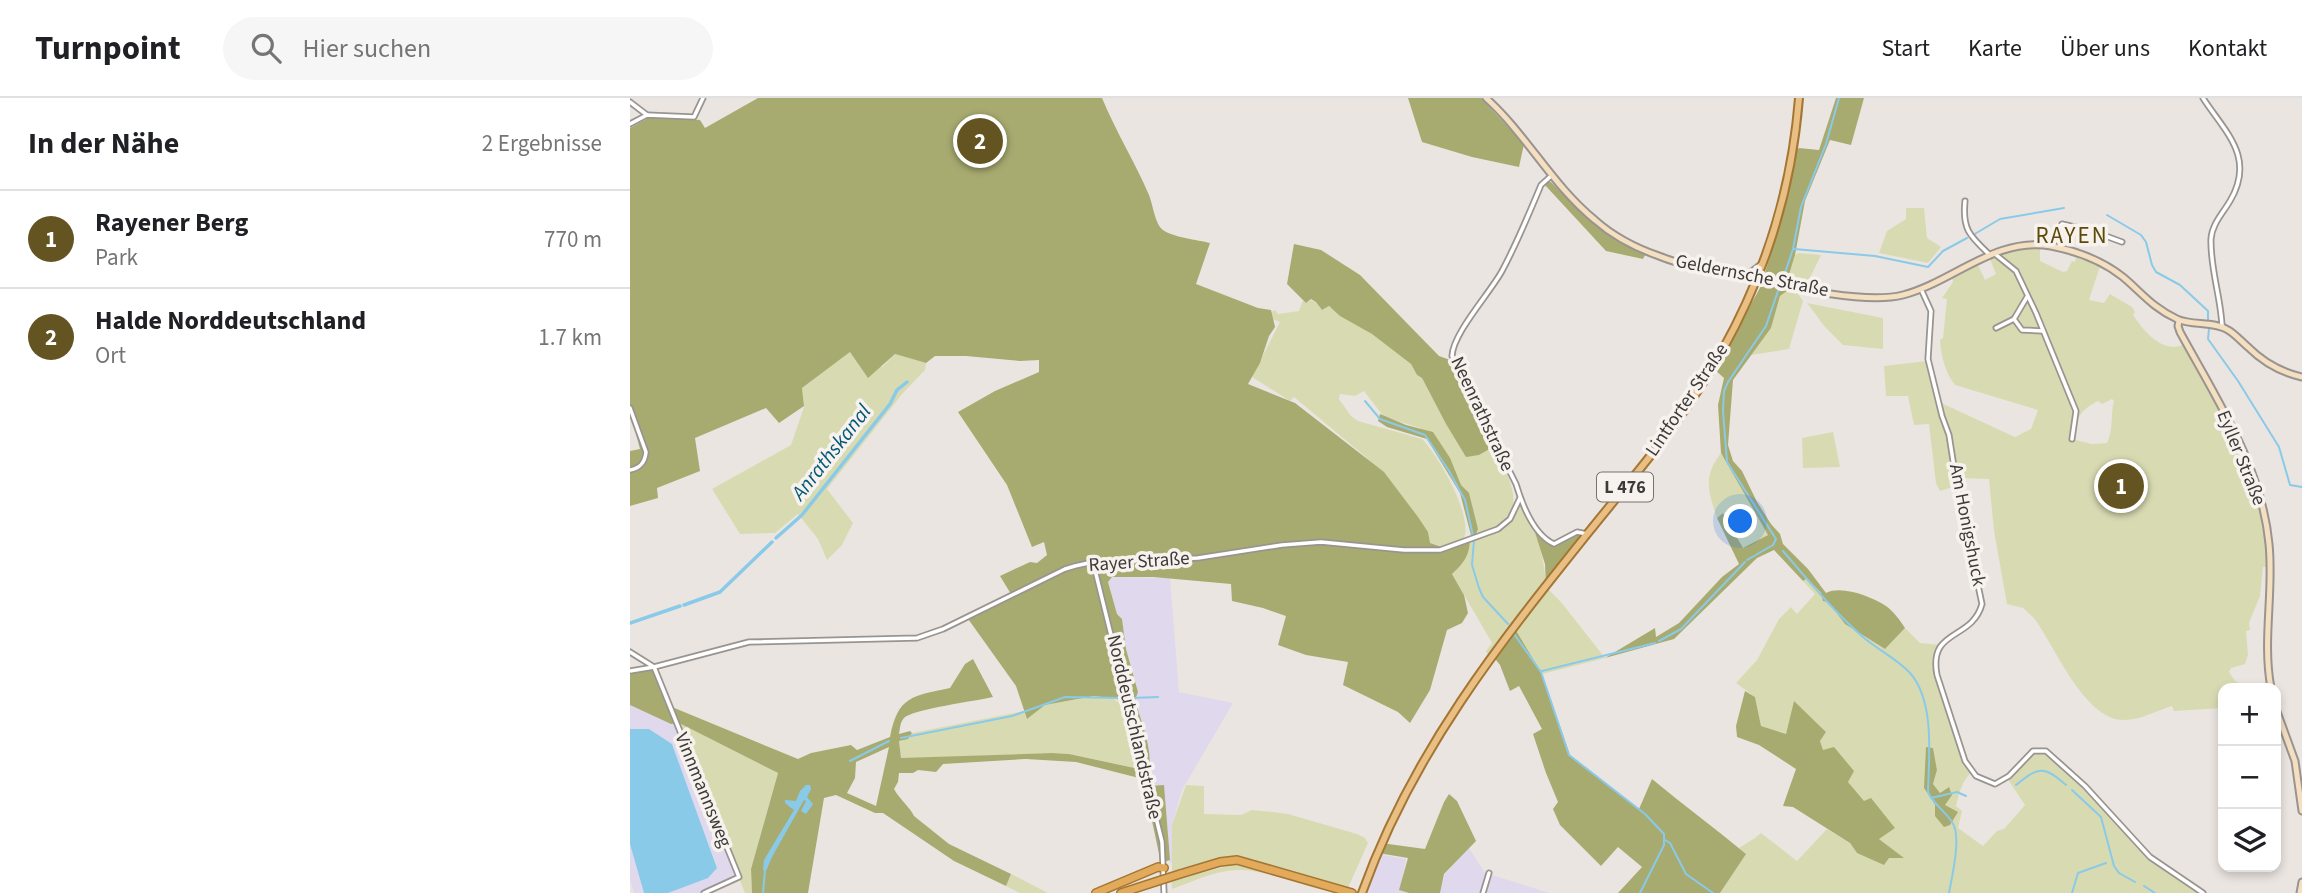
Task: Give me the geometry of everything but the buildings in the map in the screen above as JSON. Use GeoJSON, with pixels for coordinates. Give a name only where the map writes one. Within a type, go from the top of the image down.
{"type":"FeatureCollection","features":[{"type":"Feature","properties":{"kind":"highway"},"geometry":{"type":"LineString","coordinates":[[1121,893],[1228,860],[1237,860],[1352,893]]}},
{"type":"Feature","properties":{"kind":"highway"},"geometry":{"type":"LineString","coordinates":[[1096,893],[1158,867],[1164,868]]}},
{"type":"Feature","properties":{"kind":"main road","name":"Geldernsche Straße"},"geometry":{"type":"LineString","coordinates":[[1486,98],[1517,130],[1570,198],[1596,222],[1622,239],[1676,262],[1757,280],[1868,298],[1895,297],[1921,289],[1992,254],[2028,245],[2048,246],[2083,256],[2114,271],[2149,303],[2179,321],[2222,326]]}},
{"type":"Feature","properties":{"kind":"main road","name":"Lintforter Straße"},"geometry":{"type":"LineString","coordinates":[[1362,893],[1379,849],[1418,769],[1469,686],[1681,416],[1723,351],[1763,262],[1784,191],[1799,98]]}},
{"type":"Feature","properties":{"kind":"main road"},"geometry":{"type":"LineString","coordinates":[[1739,275],[1752,272],[1763,262]]}},
{"type":"Feature","properties":{"kind":"main road","name":"Eyller Straße"},"geometry":{"type":"LineString","coordinates":[[2179,321],[2180,332],[2240,445],[2260,498],[2269,541],[2271,580],[2267,626],[2271,683]]}},
{"type":"Feature","properties":{"kind":"main road"},"geometry":{"type":"LineString","coordinates":[[2222,326],[2271,367],[2302,377]]}},
{"type":"Feature","properties":{"kind":"main road"},"geometry":{"type":"LineString","coordinates":[[2281,721],[2299,766],[2302,811]]}},
{"type":"Feature","properties":{"kind":"main road"},"geometry":{"type":"LineString","coordinates":[[2300,893],[2302,882]]}},
{"type":"Feature","properties":{"kind":"street"},"geometry":{"type":"LineString","coordinates":[[630,124],[647,115],[694,117],[703,98]]}},
{"type":"Feature","properties":{"kind":"street"},"geometry":{"type":"LineString","coordinates":[[2203,98],[2234,142],[2240,159],[2233,197],[2215,224],[2211,242],[2222,326]]}},
{"type":"Feature","properties":{"kind":"street"},"geometry":{"type":"LineString","coordinates":[[630,102],[647,115]]}},
{"type":"Feature","properties":{"kind":"street","name":"Neenrathstraße"},"geometry":{"type":"LineString","coordinates":[[1551,176],[1541,185],[1500,274],[1460,334],[1452,351],[1453,359],[1516,484],[1531,520],[1550,543],[1558,543],[1577,532],[1587,534]]}},
{"type":"Feature","properties":{"kind":"street"},"geometry":{"type":"LineString","coordinates":[[1965,201],[1965,227],[1972,238],[2016,271],[2028,296],[2076,411],[2072,439]]}},
{"type":"Feature","properties":{"kind":"street"},"geometry":{"type":"LineString","coordinates":[[2048,246],[2062,224],[2122,242]]}},
{"type":"Feature","properties":{"kind":"street","name":"Am Honigshuck"},"geometry":{"type":"LineString","coordinates":[[1921,289],[1931,311],[1928,354],[1930,367],[1949,435],[1982,604],[1972,622],[1941,645],[1936,661],[1937,675],[1965,761],[1976,776],[1995,784],[2008,776],[2032,751],[2046,751],[2085,786],[2150,857],[2203,893]]}},
{"type":"Feature","properties":{"kind":"street"},"geometry":{"type":"LineString","coordinates":[[1996,328],[2014,319],[2028,296]]}},
{"type":"Feature","properties":{"kind":"street"},"geometry":{"type":"LineString","coordinates":[[2014,319],[2022,330],[2043,331]]}},
{"type":"Feature","properties":{"kind":"street"},"geometry":{"type":"LineString","coordinates":[[630,408],[646,452],[646,459],[638,468],[630,470]]}},
{"type":"Feature","properties":{"kind":"street","name":"Rayer Straße"},"geometry":{"type":"LineString","coordinates":[[630,671],[749,642],[917,638],[943,629],[1065,569],[1093,562],[1186,559],[1321,542],[1432,551],[1498,529],[1510,519],[1520,498]]}},
{"type":"Feature","properties":{"kind":"street","name":"Norddeutschlandstraße"},"geometry":{"type":"LineString","coordinates":[[1093,562],[1162,842],[1164,893]]}},
{"type":"Feature","properties":{"kind":"street"},"geometry":{"type":"LineString","coordinates":[[630,652],[654,667]]}},
{"type":"Feature","properties":{"kind":"street","name":"Vinnmannsweg"},"geometry":{"type":"LineString","coordinates":[[654,667],[739,877],[704,893]]}},
{"type":"Feature","properties":{"kind":"street"},"geometry":{"type":"LineString","coordinates":[[1483,893],[1489,873]]}},
{"type":"Feature","properties":{"kind":"shaded area"},"geometry":{"type":"Polygon","coordinates":[[[1112,577],[1170,578],[1179,692],[1233,703],[1182,790],[1172,825],[1173,863],[1170,863],[1164,785],[1149,786],[1147,777],[1150,771],[1148,754],[1134,700],[1138,691],[1126,649],[1122,619],[1117,614],[1108,581],[1112,577]]]}},
{"type":"Feature","properties":{"kind":"shaded area"},"geometry":{"type":"Polygon","coordinates":[[[630,705],[671,724],[679,723],[677,724],[739,877],[704,893],[668,893],[717,867],[672,745],[649,729],[630,729],[630,705]]]}},
{"type":"Feature","properties":{"kind":"shaded area"},"geometry":{"type":"Polygon","coordinates":[[[630,844],[644,893],[634,893],[630,880],[630,844]]]}},
{"type":"Feature","properties":{"kind":"shaded area"},"geometry":{"type":"Polygon","coordinates":[[[1469,848],[1485,873],[1550,893],[1439,893],[1445,874],[1469,848]]]}},
{"type":"Feature","properties":{"kind":"shaded area"},"geometry":{"type":"Polygon","coordinates":[[[1377,854],[1406,859],[1400,890],[1411,893],[1362,893],[1377,854]]]}},
{"type":"Feature","properties":{"kind":"green space"},"geometry":{"type":"Polygon","coordinates":[[[758,98],[1102,98],[1144,183],[1160,227],[1172,235],[1210,243],[1196,284],[1258,308],[1271,310],[1275,327],[1248,384],[1295,403],[1384,472],[1428,532],[1430,543],[1445,548],[1470,538],[1466,558],[1452,574],[1464,595],[1468,613],[1462,623],[1447,630],[1430,690],[1410,723],[1398,712],[1343,685],[1348,662],[1306,655],[1278,645],[1286,616],[1232,601],[1231,584],[1153,577],[1112,577],[1108,582],[1117,614],[1122,619],[1126,649],[1138,692],[1135,700],[1149,749],[1147,778],[1076,762],[1026,759],[943,764],[936,772],[918,770],[913,773],[899,773],[894,789],[914,816],[949,844],[1011,874],[1006,886],[954,861],[883,813],[875,813],[836,795],[824,798],[808,893],[752,893],[751,869],[778,773],[679,723],[671,724],[630,705],[630,671],[654,667],[672,707],[798,759],[811,753],[851,745],[857,750],[890,737],[893,723],[902,706],[916,696],[950,688],[965,664],[973,659],[993,697],[932,708],[904,718],[899,734],[910,731],[912,733],[908,739],[899,741],[901,758],[1052,753],[1069,754],[1144,770],[1132,719],[1127,720],[1123,705],[1117,699],[1094,696],[1045,705],[1027,719],[1016,686],[966,616],[1011,594],[1000,576],[1030,562],[1037,563],[1047,555],[1044,542],[1032,547],[1007,485],[958,412],[995,391],[1039,372],[1039,360],[935,356],[926,363],[895,354],[868,378],[850,352],[802,388],[804,406],[779,423],[766,408],[695,438],[700,471],[657,488],[658,498],[630,506],[630,451],[640,449],[630,411],[630,128],[652,116],[700,120],[705,128],[758,98]],[[889,747],[856,762],[855,778],[847,793],[876,806],[889,747]]]}},
{"type":"Feature","properties":{"kind":"green space"},"geometry":{"type":"Polygon","coordinates":[[[1408,98],[1481,98],[1524,144],[1519,167],[1422,142],[1408,98]]]}},
{"type":"Feature","properties":{"kind":"green space"},"geometry":{"type":"Polygon","coordinates":[[[1836,98],[1864,98],[1851,145],[1830,140],[1805,201],[1787,281],[1788,290],[1780,296],[1771,328],[1733,380],[1728,445],[1733,461],[1742,471],[1771,524],[1780,534],[1783,544],[1808,569],[1826,593],[1848,591],[1873,599],[1889,608],[1905,628],[1885,649],[1845,624],[1828,602],[1823,601],[1821,593],[1807,578],[1803,581],[1774,550],[1757,558],[1674,639],[1605,658],[1655,628],[1656,637],[1679,623],[1722,577],[1739,564],[1717,518],[1723,513],[1743,548],[1768,535],[1721,453],[1718,405],[1724,378],[1715,370],[1761,286],[1781,219],[1795,152],[1799,148],[1819,150],[1836,98]]]}},
{"type":"Feature","properties":{"kind":"green space"},"geometry":{"type":"Polygon","coordinates":[[[1551,182],[1585,217],[1608,234],[1645,255],[1643,259],[1606,251],[1544,184],[1551,182]]]}},
{"type":"Feature","properties":{"kind":"green space"},"geometry":{"type":"Polygon","coordinates":[[[1906,208],[1924,208],[1927,238],[1941,247],[1928,263],[1879,253],[1887,231],[1906,219],[1906,208]]]}},
{"type":"Feature","properties":{"kind":"green space"},"geometry":{"type":"Polygon","coordinates":[[[1294,244],[1321,250],[1360,275],[1439,356],[1453,361],[1495,446],[1479,455],[1466,457],[1422,378],[1411,364],[1329,306],[1322,310],[1311,299],[1306,303],[1287,284],[1294,244]]]}},
{"type":"Feature","properties":{"kind":"green space"},"geometry":{"type":"Polygon","coordinates":[[[2040,248],[2040,261],[2063,272],[2067,271],[2072,261],[2075,262],[2076,257],[2100,266],[2089,300],[2104,303],[2110,294],[2132,307],[2135,312],[2133,315],[2154,339],[2167,346],[2183,345],[2240,444],[2268,542],[2268,567],[2263,567],[2260,596],[2249,623],[2250,630],[2246,631],[2248,655],[2245,664],[2231,668],[2229,672],[2239,683],[2218,683],[2218,708],[2174,711],[2172,706],[2131,720],[2110,717],[2097,709],[2072,680],[2034,618],[2023,608],[2007,604],[1994,531],[1989,479],[1957,478],[1957,486],[1940,491],[1936,483],[1929,424],[1914,425],[1908,396],[1886,396],[1884,366],[1927,361],[1932,366],[1939,402],[2015,437],[2031,429],[2038,410],[1955,385],[1943,358],[1940,340],[1943,338],[1947,299],[1942,298],[1953,282],[1952,277],[1978,265],[1985,280],[1996,274],[1990,259],[2014,249],[2040,248]],[[2112,399],[2102,404],[2098,401],[2087,408],[2077,421],[2072,439],[2092,444],[2107,443],[2112,399]]]}},
{"type":"Feature","properties":{"kind":"green space"},"geometry":{"type":"Polygon","coordinates":[[[1795,255],[1821,255],[1806,286],[1797,285],[1795,289],[1803,301],[1789,349],[1751,355],[1771,328],[1780,296],[1788,289],[1787,281],[1795,255]]]}},
{"type":"Feature","properties":{"kind":"green space"},"geometry":{"type":"Polygon","coordinates":[[[1303,300],[1306,303],[1311,300],[1316,302],[1322,310],[1328,306],[1374,335],[1411,364],[1422,378],[1466,456],[1479,455],[1494,447],[1512,487],[1514,499],[1506,520],[1476,533],[1467,497],[1436,442],[1420,428],[1384,417],[1364,391],[1355,396],[1340,394],[1339,399],[1358,421],[1422,439],[1445,471],[1463,515],[1464,538],[1444,547],[1430,543],[1391,484],[1367,458],[1294,397],[1290,401],[1252,377],[1280,322],[1272,319],[1271,312],[1275,310],[1278,314],[1299,311],[1303,300]]]}},
{"type":"Feature","properties":{"kind":"green space"},"geometry":{"type":"Polygon","coordinates":[[[1807,303],[1883,318],[1883,349],[1843,345],[1807,303]]]}},
{"type":"Feature","properties":{"kind":"green space"},"geometry":{"type":"Polygon","coordinates":[[[850,352],[882,367],[895,354],[926,363],[925,370],[903,393],[827,489],[853,523],[842,545],[827,560],[818,539],[798,514],[775,533],[740,534],[712,489],[791,445],[804,407],[802,388],[850,352]]]}},
{"type":"Feature","properties":{"kind":"green space"},"geometry":{"type":"Polygon","coordinates":[[[1380,414],[1433,432],[1450,458],[1461,485],[1469,493],[1478,529],[1476,534],[1471,535],[1460,493],[1427,439],[1387,427],[1378,421],[1380,414]]]}},
{"type":"Feature","properties":{"kind":"green space"},"geometry":{"type":"Polygon","coordinates":[[[1833,432],[1840,467],[1803,468],[1802,438],[1833,432]]]}},
{"type":"Feature","properties":{"kind":"green space"},"geometry":{"type":"Polygon","coordinates":[[[1721,453],[1768,535],[1743,549],[1724,513],[1717,518],[1711,500],[1709,477],[1721,453]]]}},
{"type":"Feature","properties":{"kind":"green space"},"geometry":{"type":"Polygon","coordinates":[[[1520,498],[1538,541],[1546,587],[1605,658],[1542,674],[1514,627],[1490,658],[1486,651],[1492,643],[1452,574],[1466,558],[1470,538],[1505,524],[1520,498]]]}},
{"type":"Feature","properties":{"kind":"green space"},"geometry":{"type":"Polygon","coordinates":[[[1531,520],[1544,537],[1554,544],[1577,532],[1587,534],[1546,587],[1545,564],[1531,520]]]}},
{"type":"Feature","properties":{"kind":"green space"},"geometry":{"type":"Polygon","coordinates":[[[1807,577],[1845,624],[1885,649],[1905,628],[1920,643],[1941,645],[1936,668],[1965,761],[1972,772],[1963,783],[1957,801],[1956,806],[1962,811],[1958,828],[1983,846],[1997,831],[2004,829],[2025,805],[2007,778],[2033,751],[2046,751],[2085,786],[2151,860],[2202,893],[1720,893],[1745,854],[1739,848],[1761,833],[1797,861],[1827,829],[1850,843],[1857,853],[1886,863],[1888,858],[1903,858],[1878,838],[1895,828],[1864,802],[1823,750],[1820,741],[1826,732],[1794,702],[1786,734],[1761,726],[1755,697],[1736,683],[1757,660],[1779,619],[1791,607],[1797,614],[1815,594],[1803,581],[1807,577]],[[1933,748],[1924,788],[1935,806],[1935,816],[1944,805],[1949,787],[1940,793],[1933,784],[1937,770],[1933,748]]]}},
{"type":"Feature","properties":{"kind":"green space"},"geometry":{"type":"Polygon","coordinates":[[[1514,627],[1542,674],[1570,755],[1639,809],[1652,779],[1746,854],[1720,893],[1618,893],[1642,867],[1618,847],[1601,866],[1560,825],[1553,809],[1558,802],[1533,734],[1542,729],[1519,686],[1510,691],[1500,665],[1492,655],[1514,627]]]}},
{"type":"Feature","properties":{"kind":"green space"},"geometry":{"type":"Polygon","coordinates":[[[1745,691],[1755,697],[1761,726],[1786,734],[1794,701],[1826,732],[1820,741],[1823,750],[1834,747],[1854,771],[1848,782],[1864,801],[1871,798],[1895,828],[1879,839],[1904,858],[1889,858],[1884,865],[1857,853],[1850,843],[1793,807],[1783,806],[1796,769],[1759,745],[1737,737],[1736,726],[1745,691]]]}},
{"type":"Feature","properties":{"kind":"green space"},"geometry":{"type":"Polygon","coordinates":[[[1094,696],[1116,701],[1122,707],[1127,720],[1133,719],[1145,770],[1052,753],[901,759],[899,741],[908,739],[912,733],[1024,711],[1027,719],[1045,705],[1094,696]]]}},
{"type":"Feature","properties":{"kind":"green space"},"geometry":{"type":"Polygon","coordinates":[[[677,724],[778,773],[751,869],[752,893],[745,893],[677,724]]]}},
{"type":"Feature","properties":{"kind":"green space"},"geometry":{"type":"Polygon","coordinates":[[[1926,747],[1933,748],[1937,770],[1933,784],[1940,793],[1949,787],[1952,795],[1945,805],[1958,812],[1950,825],[1944,827],[1935,816],[1935,805],[1924,788],[1926,747]]]}},
{"type":"Feature","properties":{"kind":"green space"},"geometry":{"type":"Polygon","coordinates":[[[1164,785],[1170,860],[1161,863],[1146,793],[1149,786],[1164,785]]]}},
{"type":"Feature","properties":{"kind":"green space"},"geometry":{"type":"Polygon","coordinates":[[[1186,785],[1204,786],[1204,814],[1241,815],[1252,810],[1288,814],[1365,838],[1368,843],[1348,888],[1240,856],[1220,858],[1172,871],[1172,825],[1186,785]]]}},
{"type":"Feature","properties":{"kind":"green space"},"geometry":{"type":"Polygon","coordinates":[[[1449,794],[1457,801],[1476,841],[1444,874],[1440,893],[1409,893],[1399,890],[1408,858],[1378,853],[1381,843],[1425,849],[1449,794]]]}},
{"type":"Feature","properties":{"kind":"green space"},"geometry":{"type":"Polygon","coordinates":[[[1235,864],[1245,864],[1348,893],[1321,890],[1268,874],[1241,870],[1214,874],[1172,889],[1171,877],[1182,878],[1235,864]]]}},
{"type":"Feature","properties":{"kind":"green space"},"geometry":{"type":"Polygon","coordinates":[[[1011,874],[1048,893],[1020,893],[1006,886],[1011,874]]]}},
{"type":"Feature","properties":{"kind":"water"},"geometry":{"type":"Polygon","coordinates":[[[630,729],[649,729],[672,744],[717,868],[708,878],[668,893],[644,893],[630,844],[630,729]]]}},
{"type":"Feature","properties":{"kind":"water"},"geometry":{"type":"Polygon","coordinates":[[[806,785],[810,785],[807,797],[813,804],[806,814],[801,811],[806,801],[804,800],[766,871],[763,870],[764,860],[794,810],[785,800],[796,801],[806,785]]]}},
{"type":"Feature","properties":{"kind":"waterway"},"geometry":{"type":"LineString","coordinates":[[1783,279],[1793,249],[1801,207],[1826,144],[1839,98]]}},
{"type":"Feature","properties":{"kind":"waterway"},"geometry":{"type":"LineString","coordinates":[[1973,235],[2000,219],[2064,208]]}},
{"type":"Feature","properties":{"kind":"waterway"},"geometry":{"type":"LineString","coordinates":[[2107,215],[2141,235],[2156,272],[2180,285],[2208,311],[2208,322]]}},
{"type":"Feature","properties":{"kind":"waterway"},"geometry":{"type":"LineString","coordinates":[[1794,249],[1875,256],[1928,267],[1943,251],[1967,238]]}},
{"type":"Feature","properties":{"kind":"waterway"},"geometry":{"type":"LineString","coordinates":[[1747,560],[1773,545],[1776,539],[1727,462],[1724,391],[1766,326],[1779,288]]}},
{"type":"Feature","properties":{"kind":"waterway"},"geometry":{"type":"LineString","coordinates":[[2209,329],[2208,339],[2279,447],[2290,485],[2302,487]]}},
{"type":"Feature","properties":{"kind":"waterway","name":"Anrathskanal"},"geometry":{"type":"LineString","coordinates":[[776,538],[802,515],[890,404],[897,390],[907,382]]}},
{"type":"Feature","properties":{"kind":"waterway","name":"Anrathskanal"},"geometry":{"type":"LineString","coordinates":[[1365,401],[1380,419],[1425,435],[1449,471],[1465,500],[1474,540],[1472,565],[1479,588],[1483,597],[1508,624]]}},
{"type":"Feature","properties":{"kind":"waterway","name":"Anrathskanal"},"geometry":{"type":"LineString","coordinates":[[684,605],[720,592],[772,542]]}},
{"type":"Feature","properties":{"kind":"waterway"},"geometry":{"type":"LineString","coordinates":[[1783,551],[1842,617],[1869,642],[1905,668],[1918,685],[1924,698],[1929,730],[1928,792],[1955,828],[1955,856],[1949,893]]}},
{"type":"Feature","properties":{"kind":"waterway"},"geometry":{"type":"LineString","coordinates":[[1659,641],[1681,629],[1745,562]]}},
{"type":"Feature","properties":{"kind":"waterway","name":"Anrathskanal"},"geometry":{"type":"LineString","coordinates":[[630,623],[680,606]]}},
{"type":"Feature","properties":{"kind":"waterway"},"geometry":{"type":"LineString","coordinates":[[1514,634],[1541,672],[1569,755],[1645,814],[1664,834],[1664,845],[1640,893]]}},
{"type":"Feature","properties":{"kind":"waterway"},"geometry":{"type":"LineString","coordinates":[[1542,671],[1655,643]]}},
{"type":"Feature","properties":{"kind":"waterway"},"geometry":{"type":"LineString","coordinates":[[901,738],[1012,716],[1065,697],[1122,698]]}},
{"type":"Feature","properties":{"kind":"waterway"},"geometry":{"type":"LineString","coordinates":[[1132,698],[1158,697]]}},
{"type":"Feature","properties":{"kind":"waterway"},"geometry":{"type":"LineString","coordinates":[[850,761],[889,741]]}},
{"type":"Feature","properties":{"kind":"waterway"},"geometry":{"type":"LineString","coordinates":[[2016,785],[2041,771],[2052,774],[2066,785]]}},
{"type":"Feature","properties":{"kind":"waterway"},"geometry":{"type":"LineString","coordinates":[[2072,790],[2101,817],[2114,866],[2119,873],[2135,882]]}},
{"type":"Feature","properties":{"kind":"waterway"},"geometry":{"type":"LineString","coordinates":[[1931,798],[1957,792],[1966,796]]}},
{"type":"Feature","properties":{"kind":"waterway"},"geometry":{"type":"LineString","coordinates":[[1665,840],[1670,843],[1686,874],[1713,893]]}},
{"type":"Feature","properties":{"kind":"waterway"},"geometry":{"type":"LineString","coordinates":[[2072,893],[2078,873],[2106,863]]}},
{"type":"Feature","properties":{"kind":"waterway"},"geometry":{"type":"LineString","coordinates":[[763,893],[765,870]]}},
{"type":"Feature","properties":{"kind":"waterway"},"geometry":{"type":"LineString","coordinates":[[2144,886],[2155,893]]}},
{"type":"Feature","properties":{"kind":"place","name":"Halde Norddeutschland"},"geometry":{"type":"Point","coordinates":[980,141]}},
{"type":"Feature","properties":{"kind":"place","name":"Rayener Berg"},"geometry":{"type":"Point","coordinates":[2121,486]}},
{"type":"Feature","properties":{"kind":"district","name":"RAYEN"},"geometry":{"type":"Point","coordinates":[2072,235]}}]}
